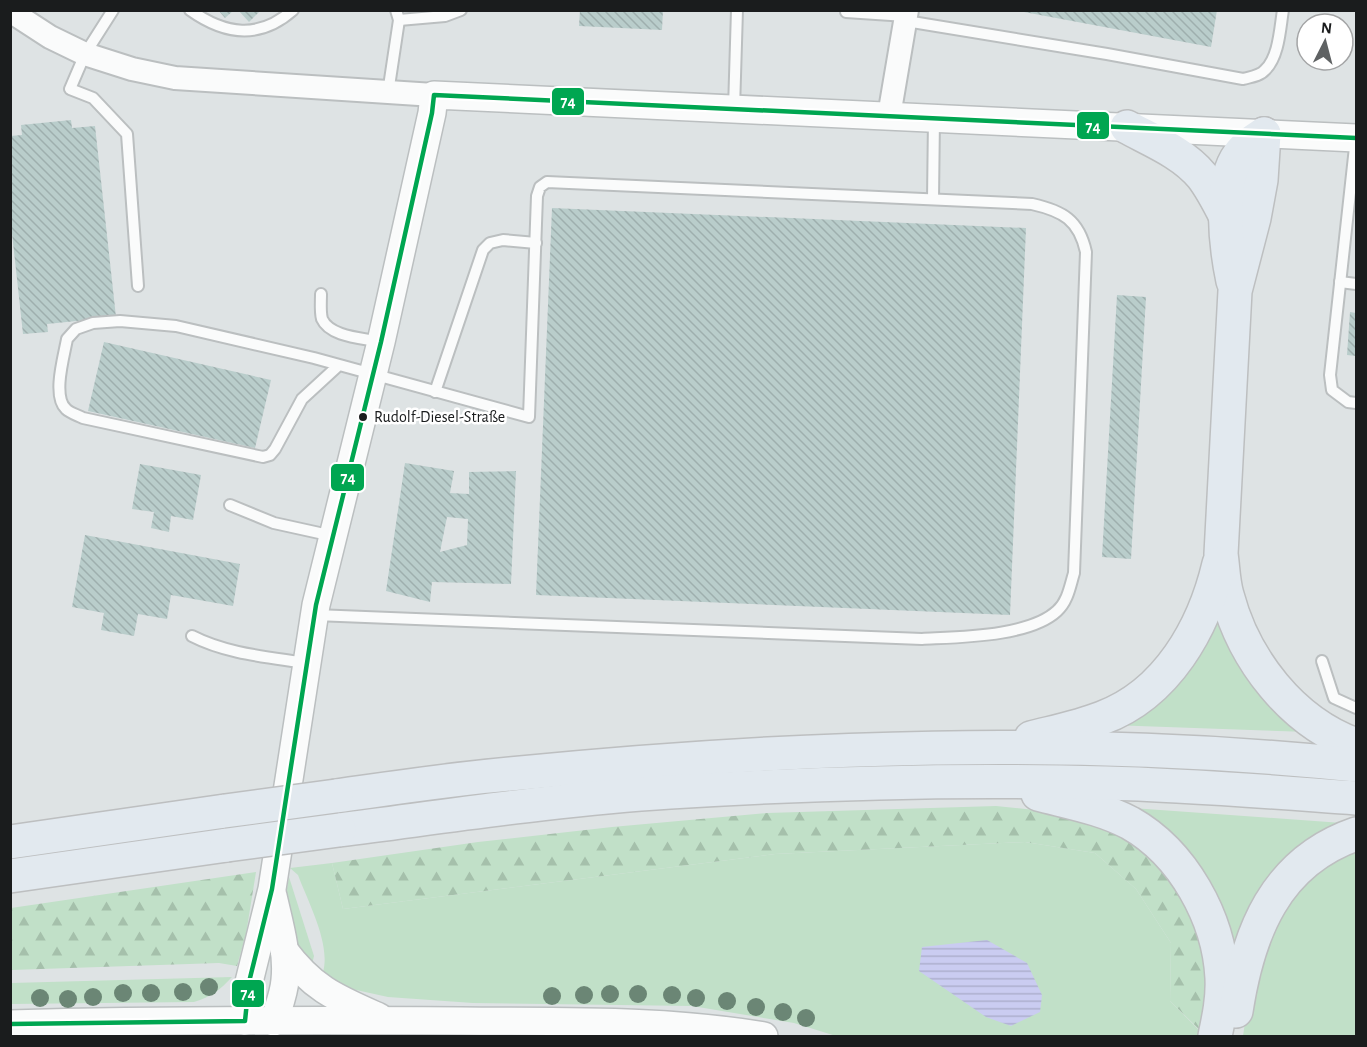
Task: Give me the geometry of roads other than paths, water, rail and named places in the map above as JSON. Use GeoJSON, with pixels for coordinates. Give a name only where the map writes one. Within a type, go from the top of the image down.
{"type":"FeatureCollection","features":[{"type":"Feature","properties":{"kind":"highway"},"geometry":{"type":"LineString","coordinates":[[1127,127],[1169,149],[1188,162],[1207,183],[1226,217]]}},
{"type":"Feature","properties":{"kind":"highway"},"geometry":{"type":"LineString","coordinates":[[1235,291],[1229,262],[1227,191],[1233,166],[1245,148],[1264,134]]}},
{"type":"Feature","properties":{"kind":"highway"},"geometry":{"type":"LineString","coordinates":[[1264,134],[1261,180],[1254,218],[1235,291],[1221,554],[1226,592],[1233,617],[1259,666],[1299,711],[1322,728],[1356,745]]}},
{"type":"Feature","properties":{"kind":"highway"},"geometry":{"type":"LineString","coordinates":[[999,747],[1102,718],[1122,708],[1149,689],[1171,667],[1193,636],[1212,591],[1221,554]]}},
{"type":"Feature","properties":{"kind":"highway"},"geometry":{"type":"LineString","coordinates":[[10,842],[507,774],[792,752],[999,747],[1220,755],[1356,765]]}},
{"type":"Feature","properties":{"kind":"highway"},"geometry":{"type":"LineString","coordinates":[[996,783],[1089,808],[1130,823],[1156,843],[1178,867],[1206,912],[1217,944],[1222,995],[1215,1036]]}},
{"type":"Feature","properties":{"kind":"highway"},"geometry":{"type":"LineString","coordinates":[[10,876],[339,830],[513,808],[667,792],[797,785],[1105,783],[1356,798]]}},
{"type":"Feature","properties":{"kind":"highway"},"geometry":{"type":"LineString","coordinates":[[1232,1036],[1243,971],[1253,938],[1265,911],[1285,884],[1309,860],[1326,848],[1356,834]]}},
{"type":"Feature","properties":{"kind":"street"},"geometry":{"type":"LineString","coordinates":[[10,11],[50,37],[85,54],[132,69],[175,78],[388,93],[1356,138]]}},
{"type":"Feature","properties":{"kind":"street"},"geometry":{"type":"LineString","coordinates":[[889,116],[906,16]]}},
{"type":"Feature","properties":{"kind":"street"},"geometry":{"type":"LineString","coordinates":[[244,1021],[249,982],[272,889],[315,615],[381,342],[432,113],[434,95]]}},
{"type":"Feature","properties":{"kind":"street"},"geometry":{"type":"LineString","coordinates":[[272,889],[285,950],[285,981],[274,1022]]}},
{"type":"Feature","properties":{"kind":"street"},"geometry":{"type":"LineString","coordinates":[[285,950],[297,967],[320,989],[385,1020]]}},
{"type":"Feature","properties":{"kind":"street"},"geometry":{"type":"LineString","coordinates":[[10,1024],[133,1029],[244,1021],[385,1020],[658,1024],[764,1036]]}},
{"type":"Feature","properties":{"kind":"lane"},"geometry":{"type":"LineString","coordinates":[[113,10],[85,54],[70,89],[93,98],[127,134],[138,286]]}},
{"type":"Feature","properties":{"kind":"lane"},"geometry":{"type":"LineString","coordinates":[[190,10],[217,26],[246,31],[271,27],[293,10]]}},
{"type":"Feature","properties":{"kind":"lane"},"geometry":{"type":"LineString","coordinates":[[388,93],[397,15],[425,19],[445,16],[461,10]]}},
{"type":"Feature","properties":{"kind":"lane"},"geometry":{"type":"LineString","coordinates":[[734,109],[737,10]]}},
{"type":"Feature","properties":{"kind":"lane"},"geometry":{"type":"LineString","coordinates":[[846,12],[906,16],[1243,79],[1265,70],[1273,59],[1283,10]]}},
{"type":"Feature","properties":{"kind":"lane"},"geometry":{"type":"LineString","coordinates":[[933,199],[934,118]]}},
{"type":"Feature","properties":{"kind":"lane"},"geometry":{"type":"LineString","coordinates":[[1356,138],[1352,209],[1340,282],[1330,375],[1332,390],[1348,402],[1356,403]]}},
{"type":"Feature","properties":{"kind":"lane"},"geometry":{"type":"LineString","coordinates":[[315,615],[922,639],[989,635],[1044,620],[1058,610],[1063,603],[1068,595],[1074,573],[1086,252],[1082,235],[1071,220],[1055,209],[1032,204],[547,182],[540,187],[537,196],[530,417],[339,365],[176,326],[120,321],[93,322],[75,329],[67,339],[59,387],[60,399],[64,408],[83,418],[262,457],[270,455],[275,449],[302,399],[339,365]]}},
{"type":"Feature","properties":{"kind":"lane"},"geometry":{"type":"LineString","coordinates":[[435,392],[483,250],[490,243],[503,240],[536,243]]}},
{"type":"Feature","properties":{"kind":"lane"},"geometry":{"type":"LineString","coordinates":[[1340,282],[1356,284]]}},
{"type":"Feature","properties":{"kind":"lane"},"geometry":{"type":"LineString","coordinates":[[321,294],[321,316],[327,326],[336,332],[381,342]]}},
{"type":"Feature","properties":{"kind":"lane"},"geometry":{"type":"LineString","coordinates":[[230,505],[274,523],[333,536]]}},
{"type":"Feature","properties":{"kind":"lane"},"geometry":{"type":"LineString","coordinates":[[192,636],[233,651],[306,663]]}},
{"type":"Feature","properties":{"kind":"lane"},"geometry":{"type":"LineString","coordinates":[[1322,661],[1334,698],[1356,708]]}},
{"type":"Feature","properties":{"kind":"water"},"geometry":{"type":"Polygon","coordinates":[[[987,940],[1027,963],[1042,995],[1040,1012],[1011,1026],[986,1017],[919,971],[922,947],[987,940]]]}},
{"type":"Feature","properties":{"kind":"place","name":"Rudolf-Diesel-Straße"},"geometry":{"type":"Point","coordinates":[363,417]}}]}
